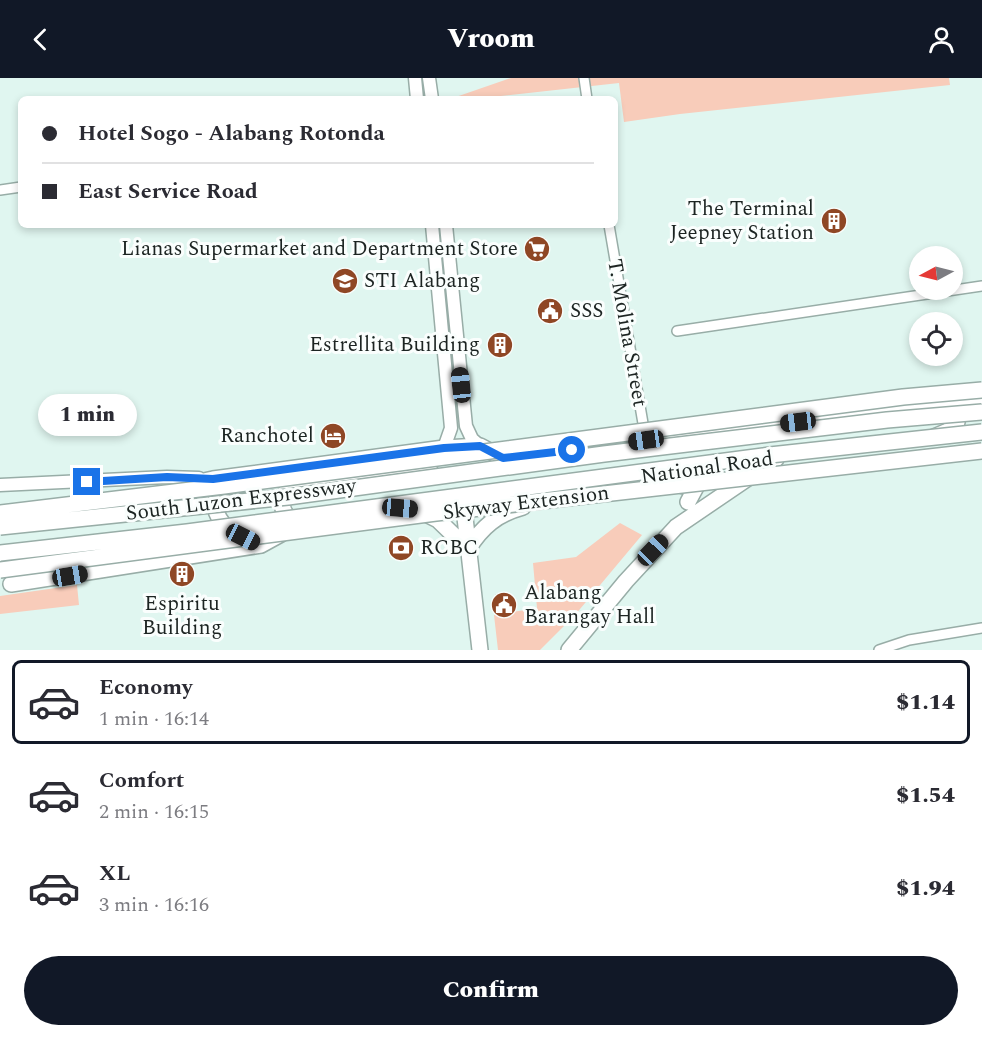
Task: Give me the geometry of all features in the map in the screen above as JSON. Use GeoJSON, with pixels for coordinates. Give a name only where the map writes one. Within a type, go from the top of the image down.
{"type":"FeatureCollection","features":[{"type":"Feature","properties":{"kind":"highway"},"geometry":{"type":"LineString","coordinates":[[0,513],[248,483],[903,397],[982,390]]}},
{"type":"Feature","properties":{"kind":"highway","name":"National Road"},"geometry":{"type":"LineString","coordinates":[[982,396],[950,404],[503,458],[482,465],[288,489],[282,500],[283,509],[289,518],[305,521],[982,434]]}},
{"type":"Feature","properties":{"kind":"highway"},"geometry":{"type":"LineString","coordinates":[[926,441],[948,431],[957,422],[950,404]]}},
{"type":"Feature","properties":{"kind":"highway","name":"South Luzon Expressway"},"geometry":{"type":"LineString","coordinates":[[0,527],[288,497],[604,454],[887,420],[982,412]]}},
{"type":"Feature","properties":{"kind":"highway","name":"South Luzon Expressway"},"geometry":{"type":"LineString","coordinates":[[0,553],[187,532],[747,458],[982,434]]}},
{"type":"Feature","properties":{"kind":"highway"},"geometry":{"type":"LineString","coordinates":[[0,507],[169,489],[213,479],[444,448],[480,446],[503,458]]}},
{"type":"Feature","properties":{"kind":"highway","name":"Skyway Extension"},"geometry":{"type":"LineString","coordinates":[[0,570],[436,513],[982,451]]}},
{"type":"Feature","properties":{"kind":"highway"},"geometry":{"type":"LineString","coordinates":[[569,650],[676,527],[776,459]]}},
{"type":"Feature","properties":{"kind":"highway"},"geometry":{"type":"LineString","coordinates":[[688,502],[728,465]]}},
{"type":"Feature","properties":{"kind":"highway"},"geometry":{"type":"LineString","coordinates":[[213,479],[215,512],[225,528],[261,546]]}},
{"type":"Feature","properties":{"kind":"highway"},"geometry":{"type":"LineString","coordinates":[[468,549],[479,531],[502,513],[536,503],[693,484],[696,491],[676,527]]}},
{"type":"Feature","properties":{"kind":"highway"},"geometry":{"type":"LineString","coordinates":[[463,500],[480,650]]}},
{"type":"Feature","properties":{"kind":"highway"},"geometry":{"type":"LineString","coordinates":[[400,508],[418,510],[438,520],[468,549]]}},
{"type":"Feature","properties":{"kind":"highway","name":"National Road"},"geometry":{"type":"LineString","coordinates":[[261,546],[305,521]]}},
{"type":"Feature","properties":{"kind":"highway"},"geometry":{"type":"LineString","coordinates":[[11,584],[261,546]]}},
{"type":"Feature","properties":{"kind":"highway"},"geometry":{"type":"LineString","coordinates":[[564,650],[581,634]]}},
{"type":"Feature","properties":{"kind":"main road"},"geometry":{"type":"LineString","coordinates":[[415,78],[417,96]]}},
{"type":"Feature","properties":{"kind":"main road"},"geometry":{"type":"LineString","coordinates":[[429,78],[432,96]]}},
{"type":"Feature","properties":{"kind":"main road"},"geometry":{"type":"LineString","coordinates":[[432,228],[451,428],[444,448]]}},
{"type":"Feature","properties":{"kind":"main road"},"geometry":{"type":"LineString","coordinates":[[446,228],[466,426],[480,446]]}},
{"type":"Feature","properties":{"kind":"main road"},"geometry":{"type":"LineString","coordinates":[[451,428],[466,426]]}},
{"type":"Feature","properties":{"kind":"main road"},"geometry":{"type":"LineString","coordinates":[[0,485],[167,477],[213,479]]}},
{"type":"Feature","properties":{"kind":"street"},"geometry":{"type":"LineString","coordinates":[[584,78],[587,96]]}},
{"type":"Feature","properties":{"kind":"street"},"geometry":{"type":"LineString","coordinates":[[0,190],[18,187]]}},
{"type":"Feature","properties":{"kind":"street","name":"T. Molina Street"},"geometry":{"type":"LineString","coordinates":[[610,228],[646,440]]}},
{"type":"Feature","properties":{"kind":"street"},"geometry":{"type":"LineString","coordinates":[[676,331],[982,286]]}},
{"type":"Feature","properties":{"kind":"street"},"geometry":{"type":"LineString","coordinates":[[879,650],[909,640],[982,628]]}},
{"type":"Feature","properties":{"kind":"shaded area"},"geometry":{"type":"Polygon","coordinates":[[[511,78],[949,78],[950,85],[624,122],[619,83],[500,96],[459,96],[511,78]]]}},
{"type":"Feature","properties":{"kind":"shaded area"},"geometry":{"type":"Polygon","coordinates":[[[620,523],[642,535],[575,615],[540,650],[498,650],[494,615],[537,608],[533,563],[576,557],[620,523]]]}},
{"type":"Feature","properties":{"kind":"shaded area"},"geometry":{"type":"Polygon","coordinates":[[[77,585],[79,605],[0,614],[0,596],[77,585]]]}},
{"type":"Feature","properties":{"kind":"place","name":"The Terminal Jeepney Station"},"geometry":{"type":"Point","coordinates":[834,221]}},
{"type":"Feature","properties":{"kind":"place","name":"Lianas Supermarket and Department Store"},"geometry":{"type":"Point","coordinates":[537,249]}},
{"type":"Feature","properties":{"kind":"place","name":"STI Alabang"},"geometry":{"type":"Point","coordinates":[345,281]}},
{"type":"Feature","properties":{"kind":"place","name":"SSS"},"geometry":{"type":"Point","coordinates":[550,311]}},
{"type":"Feature","properties":{"kind":"place","name":"Estrellita Building"},"geometry":{"type":"Point","coordinates":[500,345]}},
{"type":"Feature","properties":{"kind":"place","name":"Ranchotel"},"geometry":{"type":"Point","coordinates":[333,436]}},
{"type":"Feature","properties":{"kind":"place","name":"RCBC"},"geometry":{"type":"Point","coordinates":[401,548]}},
{"type":"Feature","properties":{"kind":"place","name":"Espiritu Building"},"geometry":{"type":"Point","coordinates":[182,574]}},
{"type":"Feature","properties":{"kind":"place","name":"Alabang Barangay Hall"},"geometry":{"type":"Point","coordinates":[504,605]}},
{"type":"Feature","properties":{"kind":"route"},"geometry":{"type":"LineString","coordinates":[[87,482],[167,477],[213,479],[444,448],[480,446],[503,458],[572,450]]}}]}
